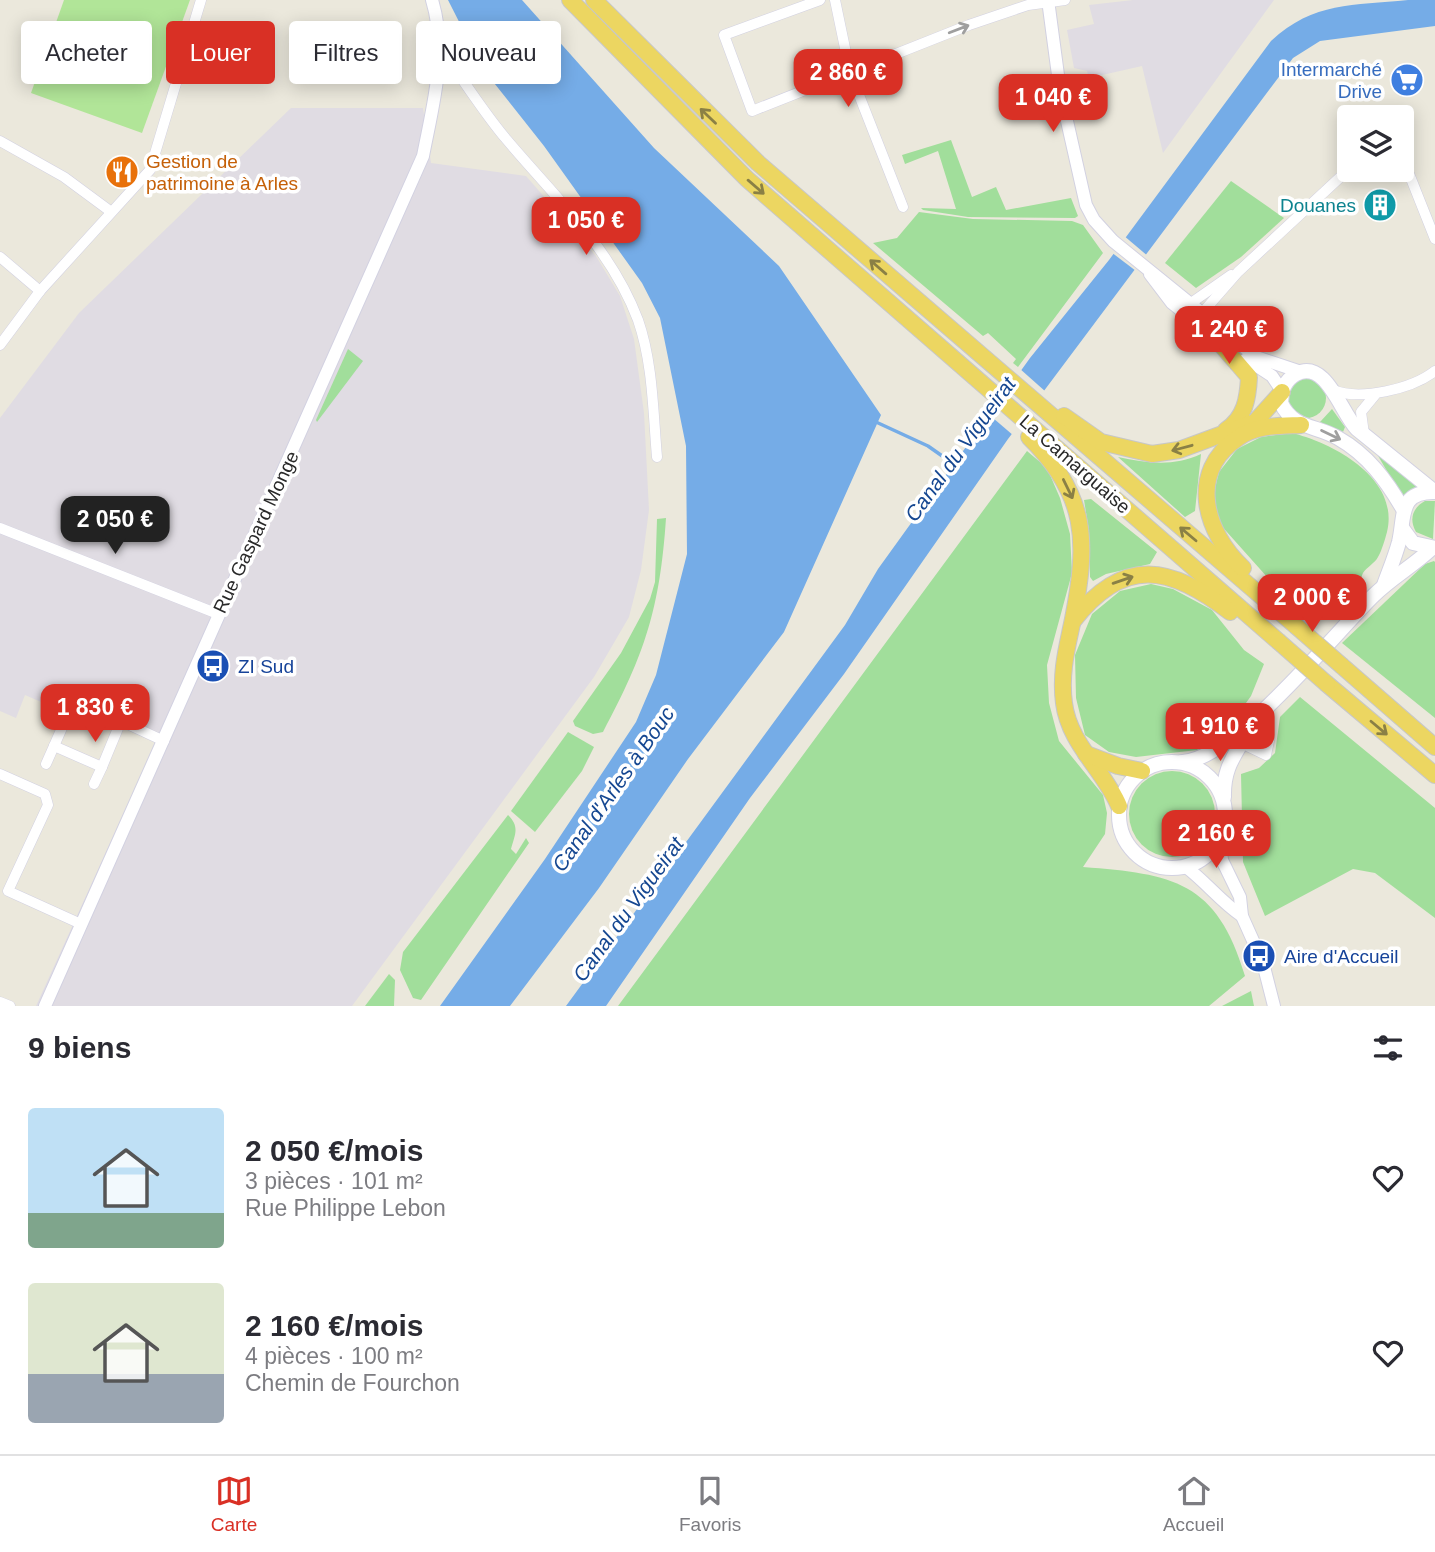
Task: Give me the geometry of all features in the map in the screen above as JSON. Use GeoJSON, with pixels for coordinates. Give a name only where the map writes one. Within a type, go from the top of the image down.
{"type":"FeatureCollection","features":[{"type":"Feature","properties":{"kind":"highway"},"geometry":{"type":"LineString","coordinates":[[570,0],[747,179],[906,317],[1030,431],[1054,462],[1080,517],[1083,569],[1063,658],[1062,688],[1069,727],[1113,792],[1119,806]]}},
{"type":"Feature","properties":{"kind":"highway","name":"La Camarguaise"},"geometry":{"type":"LineString","coordinates":[[594,0],[758,163],[1048,409],[1435,747]]}},
{"type":"Feature","properties":{"kind":"highway"},"geometry":{"type":"LineString","coordinates":[[1213,439],[1238,420],[1248,395],[1249,377],[1245,369],[1218,341]]}},
{"type":"Feature","properties":{"kind":"highway"},"geometry":{"type":"LineString","coordinates":[[1048,409],[1101,442],[1152,454],[1179,450],[1255,422],[1282,391]]}},
{"type":"Feature","properties":{"kind":"highway"},"geometry":{"type":"LineString","coordinates":[[1296,626],[1278,600],[1229,555],[1217,540],[1209,523],[1207,498],[1214,466],[1238,437],[1258,429],[1301,425]]}},
{"type":"Feature","properties":{"kind":"highway","name":"La Camarguaise"},"geometry":{"type":"LineString","coordinates":[[1030,431],[1435,775]]}},
{"type":"Feature","properties":{"kind":"highway"},"geometry":{"type":"LineString","coordinates":[[1072,623],[1103,588],[1138,575],[1162,576],[1187,583],[1278,641]]}},
{"type":"Feature","properties":{"kind":"highway"},"geometry":{"type":"LineString","coordinates":[[1086,754],[1118,766],[1142,771]]}},
{"type":"Feature","properties":{"kind":"main road"},"geometry":{"type":"LineString","coordinates":[[1383,586],[1402,528],[1403,509],[1385,477],[1358,452],[1339,438],[1301,425],[1286,412],[1282,391],[1285,384],[1301,372],[1318,374],[1332,390],[1346,418],[1435,492]]}},
{"type":"Feature","properties":{"kind":"main road"},"geometry":{"type":"LineString","coordinates":[[1403,509],[1416,495],[1435,492]]}},
{"type":"Feature","properties":{"kind":"main road"},"geometry":{"type":"LineString","coordinates":[[1402,528],[1413,543],[1433,548]]}},
{"type":"Feature","properties":{"kind":"main road"},"geometry":{"type":"LineString","coordinates":[[1254,720],[1224,776],[1226,815],[1220,840],[1200,861],[1186,867],[1168,869],[1151,864],[1136,855],[1125,841],[1119,824],[1119,806],[1127,786],[1142,771],[1167,762],[1205,757],[1254,720],[1383,586],[1433,548]]}},
{"type":"Feature","properties":{"kind":"main road"},"geometry":{"type":"LineString","coordinates":[[1181,762],[1208,776],[1224,802]]}},
{"type":"Feature","properties":{"kind":"street"},"geometry":{"type":"LineString","coordinates":[[0,345],[40,291],[150,170],[201,0]]}},
{"type":"Feature","properties":{"kind":"street","name":"Rue Gaspard Monge"},"geometry":{"type":"LineString","coordinates":[[432,0],[438,21]]}},
{"type":"Feature","properties":{"kind":"street"},"geometry":{"type":"LineString","coordinates":[[820,0],[724,36],[752,110],[969,25],[1048,1],[1065,0]]}},
{"type":"Feature","properties":{"kind":"street"},"geometry":{"type":"LineString","coordinates":[[835,0],[850,72],[903,206]]}},
{"type":"Feature","properties":{"kind":"street"},"geometry":{"type":"LineString","coordinates":[[1048,1],[1060,90],[1086,205],[1094,220],[1113,241],[1255,356],[1301,372]]}},
{"type":"Feature","properties":{"kind":"street","name":"Rue Gaspard Monge"},"geometry":{"type":"LineString","coordinates":[[45,1006],[423,156],[435,84]]}},
{"type":"Feature","properties":{"kind":"street"},"geometry":{"type":"LineString","coordinates":[[466,84],[505,138],[558,197],[610,262],[637,318],[645,345],[657,457]]}},
{"type":"Feature","properties":{"kind":"street"},"geometry":{"type":"LineString","coordinates":[[0,141],[64,177],[110,211]]}},
{"type":"Feature","properties":{"kind":"street"},"geometry":{"type":"LineString","coordinates":[[1203,312],[1238,272],[1337,180]]}},
{"type":"Feature","properties":{"kind":"street"},"geometry":{"type":"LineString","coordinates":[[1412,182],[1435,239]]}},
{"type":"Feature","properties":{"kind":"street"},"geometry":{"type":"LineString","coordinates":[[0,257],[40,291]]}},
{"type":"Feature","properties":{"kind":"street"},"geometry":{"type":"LineString","coordinates":[[1147,267],[1154,283],[1172,303],[1218,341],[1272,376],[1282,391]]}},
{"type":"Feature","properties":{"kind":"street"},"geometry":{"type":"LineString","coordinates":[[1191,303],[1238,272]]}},
{"type":"Feature","properties":{"kind":"street"},"geometry":{"type":"LineString","coordinates":[[1332,390],[1349,396],[1375,394],[1435,372]]}},
{"type":"Feature","properties":{"kind":"street"},"geometry":{"type":"LineString","coordinates":[[1364,435],[1361,412],[1375,394]]}},
{"type":"Feature","properties":{"kind":"street"},"geometry":{"type":"LineString","coordinates":[[0,528],[218,614]]}},
{"type":"Feature","properties":{"kind":"street"},"geometry":{"type":"LineString","coordinates":[[46,764],[72,705],[79,703],[164,741]]}},
{"type":"Feature","properties":{"kind":"street"},"geometry":{"type":"LineString","coordinates":[[1243,744],[1266,755],[1269,741],[1265,708]]}},
{"type":"Feature","properties":{"kind":"street"},"geometry":{"type":"LineString","coordinates":[[94,784],[121,721]]}},
{"type":"Feature","properties":{"kind":"street"},"geometry":{"type":"LineString","coordinates":[[54,746],[102,767]]}},
{"type":"Feature","properties":{"kind":"street"},"geometry":{"type":"LineString","coordinates":[[0,774],[45,794],[48,805],[4,889],[81,924]]}},
{"type":"Feature","properties":{"kind":"street"},"geometry":{"type":"LineString","coordinates":[[1220,840],[1224,867],[1240,897],[1242,916],[1263,963],[1274,1006]]}},
{"type":"Feature","properties":{"kind":"street"},"geometry":{"type":"LineString","coordinates":[[1186,867],[1211,888],[1225,905],[1242,916]]}},
{"type":"Feature","properties":{"kind":"street"},"geometry":{"type":"LineString","coordinates":[[0,1002],[10,1006]]}},
{"type":"Feature","properties":{"kind":"shaded area"},"geometry":{"type":"Polygon","coordinates":[[[1133,0],[1274,0],[1163,153],[1142,66],[1089,78],[1087,71],[1074,68],[1067,30],[1094,24],[1089,5],[1133,0]]]}},
{"type":"Feature","properties":{"kind":"shaded area"},"geometry":{"type":"Polygon","coordinates":[[[291,108],[423,108],[431,163],[526,176],[596,256],[620,296],[634,339],[644,413],[649,510],[641,570],[629,617],[594,677],[352,1006],[36,1006],[160,733],[79,697],[71,698],[62,711],[25,695],[16,718],[0,711],[0,418],[79,313],[291,108]]]}},
{"type":"Feature","properties":{"kind":"green space"},"geometry":{"type":"Polygon","coordinates":[[[64,0],[190,0],[182,21],[166,21],[166,66],[142,133],[31,93],[34,84],[152,84],[152,21],[57,21],[64,0]]]}},
{"type":"Feature","properties":{"kind":"green space"},"geometry":{"type":"Polygon","coordinates":[[[951,140],[972,197],[996,187],[1006,210],[1071,198],[1078,216],[968,217],[923,210],[921,208],[956,209],[938,151],[905,164],[902,155],[951,140]]]}},
{"type":"Feature","properties":{"kind":"green space"},"geometry":{"type":"Polygon","coordinates":[[[1231,181],[1284,218],[1241,257],[1196,288],[1165,263],[1231,181]]]}},
{"type":"Feature","properties":{"kind":"green space"},"geometry":{"type":"Polygon","coordinates":[[[919,212],[973,219],[1072,221],[1083,225],[1103,253],[1018,367],[1013,363],[1016,359],[988,333],[983,336],[873,243],[897,238],[919,212]]]}},
{"type":"Feature","properties":{"kind":"green space"},"geometry":{"type":"Polygon","coordinates":[[[348,349],[363,361],[317,422],[316,420],[348,349]]]}},
{"type":"Feature","properties":{"kind":"green space"},"geometry":{"type":"Polygon","coordinates":[[[1306,378],[1320,384],[1326,398],[1320,412],[1306,418],[1292,412],[1286,398],[1292,384],[1306,378]]]}},
{"type":"Feature","properties":{"kind":"green space"},"geometry":{"type":"Polygon","coordinates":[[[1332,409],[1345,427],[1343,432],[1320,422],[1332,409]]]}},
{"type":"Feature","properties":{"kind":"green space"},"geometry":{"type":"Polygon","coordinates":[[[1292,433],[1326,445],[1360,466],[1383,495],[1388,513],[1387,532],[1381,551],[1363,573],[1353,599],[1338,612],[1313,618],[1284,596],[1218,522],[1212,500],[1219,472],[1237,449],[1261,437],[1292,433]]]}},
{"type":"Feature","properties":{"kind":"green space"},"geometry":{"type":"Polygon","coordinates":[[[1027,451],[1047,468],[1060,498],[1070,534],[1072,573],[1047,665],[1049,703],[1059,741],[1103,795],[1107,813],[1105,834],[1083,867],[1142,874],[1187,888],[1205,902],[1221,920],[1234,944],[1245,976],[1209,1006],[618,1006],[1027,451]]]}},
{"type":"Feature","properties":{"kind":"green space"},"geometry":{"type":"Polygon","coordinates":[[[1201,454],[1195,511],[1185,517],[1118,457],[1160,463],[1180,461],[1201,454]]]}},
{"type":"Feature","properties":{"kind":"green space"},"geometry":{"type":"Polygon","coordinates":[[[1377,454],[1417,485],[1416,488],[1402,497],[1377,454]]]}},
{"type":"Feature","properties":{"kind":"green space"},"geometry":{"type":"Polygon","coordinates":[[[1091,499],[1157,552],[1150,564],[1106,574],[1093,581],[1090,577],[1089,531],[1084,500],[1091,499]]]}},
{"type":"Feature","properties":{"kind":"green space"},"geometry":{"type":"Polygon","coordinates":[[[1425,501],[1435,501],[1433,539],[1416,532],[1413,523],[1415,511],[1425,501]]]}},
{"type":"Feature","properties":{"kind":"green space"},"geometry":{"type":"Polygon","coordinates":[[[666,518],[655,605],[640,654],[603,732],[593,734],[575,726],[573,721],[621,653],[650,599],[655,582],[657,519],[666,518]]]}},
{"type":"Feature","properties":{"kind":"green space"},"geometry":{"type":"Polygon","coordinates":[[[1434,561],[1435,718],[1342,643],[1425,564],[1434,561]]]}},
{"type":"Feature","properties":{"kind":"green space"},"geometry":{"type":"Polygon","coordinates":[[[1151,584],[1173,589],[1212,610],[1244,650],[1264,664],[1251,696],[1233,721],[1197,750],[1136,757],[1109,752],[1085,735],[1076,698],[1075,655],[1092,614],[1120,591],[1151,584]]]}},
{"type":"Feature","properties":{"kind":"green space"},"geometry":{"type":"Polygon","coordinates":[[[1300,697],[1435,808],[1435,918],[1375,873],[1353,869],[1265,916],[1243,862],[1241,774],[1259,768],[1275,753],[1280,717],[1300,697]]]}},
{"type":"Feature","properties":{"kind":"green space"},"geometry":{"type":"Polygon","coordinates":[[[568,732],[594,747],[582,771],[535,832],[511,811],[568,732]]]}},
{"type":"Feature","properties":{"kind":"green space"},"geometry":{"type":"Polygon","coordinates":[[[1172,771],[1189,774],[1203,783],[1212,797],[1215,814],[1212,831],[1203,845],[1189,854],[1172,857],[1155,854],[1141,845],[1132,831],[1129,814],[1132,797],[1141,783],[1155,774],[1172,771]]]}},
{"type":"Feature","properties":{"kind":"green space"},"geometry":{"type":"Polygon","coordinates":[[[508,815],[515,827],[511,849],[516,854],[526,838],[529,843],[421,1000],[413,998],[400,970],[403,952],[508,815]]]}},
{"type":"Feature","properties":{"kind":"green space"},"geometry":{"type":"Polygon","coordinates":[[[389,974],[395,980],[394,1006],[365,1006],[389,974]]]}},
{"type":"Feature","properties":{"kind":"green space"},"geometry":{"type":"Polygon","coordinates":[[[1251,991],[1254,1006],[1222,1006],[1251,991]]]}},
{"type":"Feature","properties":{"kind":"water"},"geometry":{"type":"Polygon","coordinates":[[[448,0],[522,0],[541,21],[459,21],[448,0]]]}},
{"type":"Feature","properties":{"kind":"water"},"geometry":{"type":"Polygon","coordinates":[[[1435,0],[1435,26],[1320,41],[1293,58],[1008,439],[844,674],[750,798],[606,1006],[566,1006],[845,625],[878,569],[1030,358],[1109,260],[1271,41],[1287,28],[1319,12],[1352,5],[1435,0]]]}},
{"type":"Feature","properties":{"kind":"water","name":"Canal d'Arles à Bouc"},"geometry":{"type":"Polygon","coordinates":[[[561,44],[654,148],[779,266],[881,415],[784,632],[688,759],[599,888],[510,1006],[440,1006],[545,859],[636,722],[656,675],[687,554],[686,446],[660,318],[642,283],[544,146],[495,84],[561,84],[561,44]]]}},
{"type":"Feature","properties":{"kind":"pier"},"geometry":{"type":"Polygon","coordinates":[[[1123,235],[1149,257],[1136,271],[1111,252],[1123,235]]]}},
{"type":"Feature","properties":{"kind":"pier"},"geometry":{"type":"Polygon","coordinates":[[[1019,368],[1046,392],[1014,436],[986,412],[1019,368]]]}},
{"type":"Feature","properties":{"kind":"waterway","name":"Canal du Vigueirat"},"geometry":{"type":"LineString","coordinates":[[876,422],[928,446],[955,465]]}},
{"type":"Feature","properties":{"kind":"place","name":"Intermarché Drive"},"geometry":{"type":"Point","coordinates":[1407,80]}},
{"type":"Feature","properties":{"kind":"place","name":"Gestion de patrimoine à Arles"},"geometry":{"type":"Point","coordinates":[122,172]}},
{"type":"Feature","properties":{"kind":"place","name":"Douanes"},"geometry":{"type":"Point","coordinates":[1380,205]}},
{"type":"Feature","properties":{"kind":"place","name":"ZI Sud"},"geometry":{"type":"Point","coordinates":[213,666]}},
{"type":"Feature","properties":{"kind":"place","name":"Aire d'Accueil"},"geometry":{"type":"Point","coordinates":[1259,956]}}]}
